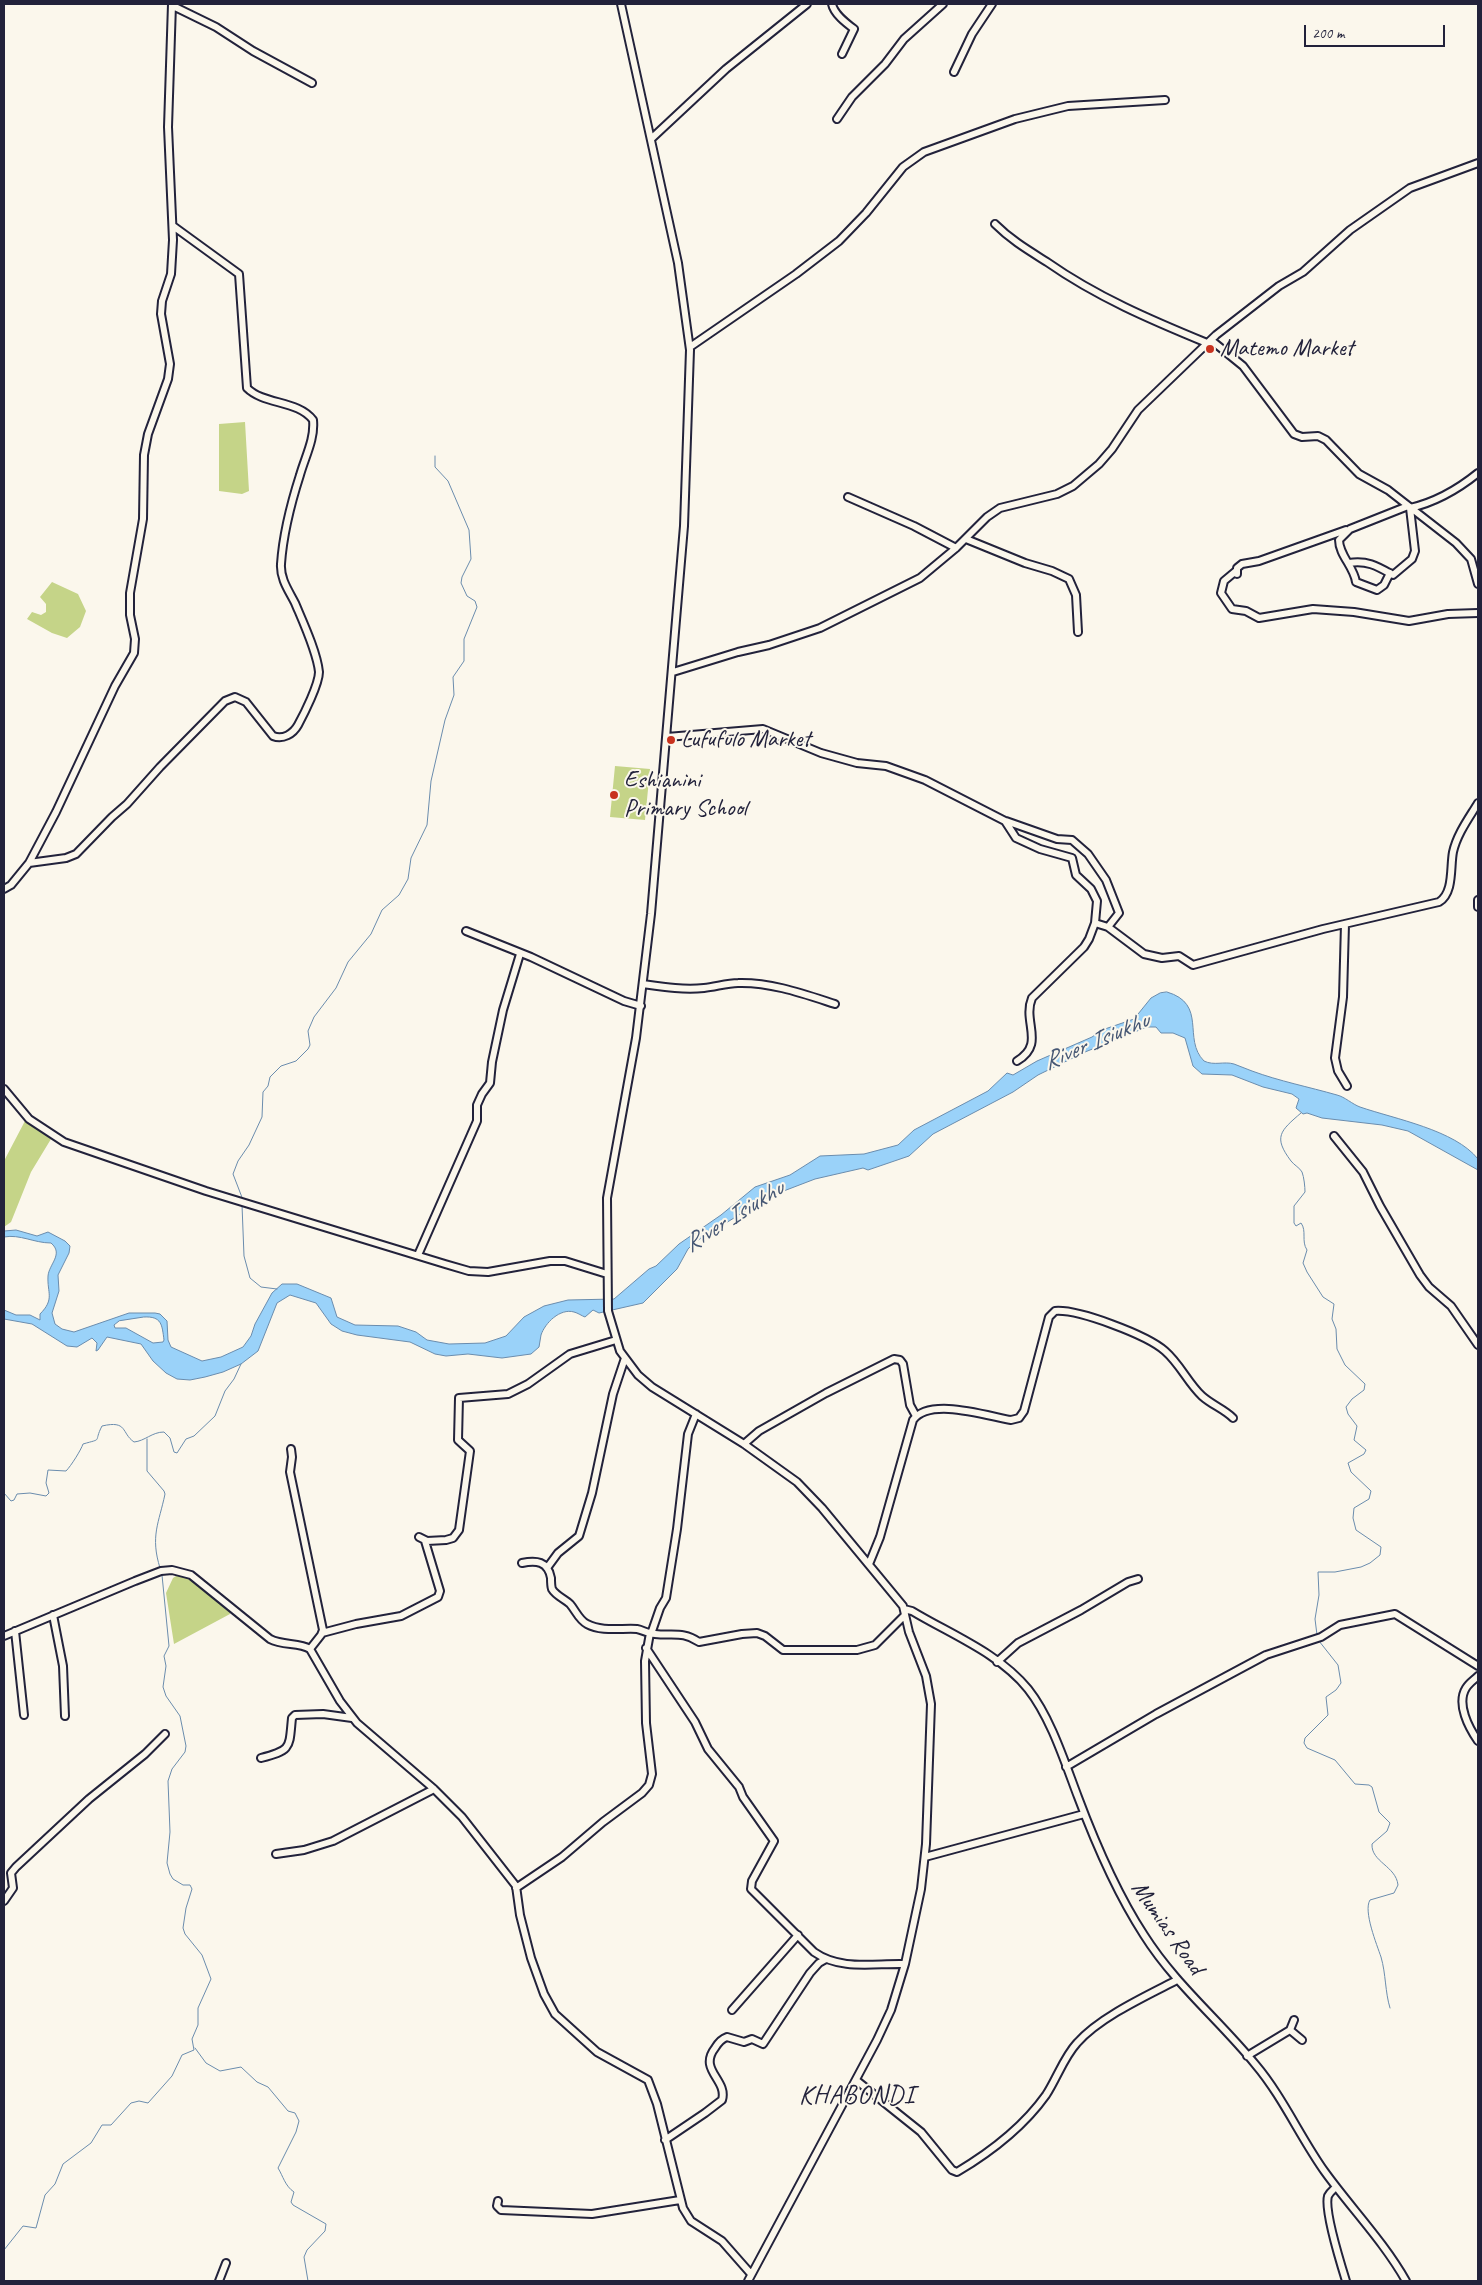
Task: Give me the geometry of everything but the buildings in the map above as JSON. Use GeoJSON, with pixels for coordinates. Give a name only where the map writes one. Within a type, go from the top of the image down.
{"type":"FeatureCollection","features":[{"type":"Feature","properties":{"kind":"street"},"geometry":{"type":"LineString","coordinates":[[621,4],[678,263],[690,347],[684,526],[673,672],[641,1006],[608,1192],[608,1311],[616,1340],[625,1358],[646,1383],[744,1444],[807,1492],[868,1564],[904,1612],[926,1676],[931,1704],[925,1857],[905,1964],[887,2019],[748,2281]]}},
{"type":"Feature","properties":{"kind":"street"},"geometry":{"type":"LineString","coordinates":[[651,139],[726,69],[807,4]]}},
{"type":"Feature","properties":{"kind":"street"},"geometry":{"type":"LineString","coordinates":[[832,4],[832,7],[846,23],[854,29],[842,54]]}},
{"type":"Feature","properties":{"kind":"street"},"geometry":{"type":"LineString","coordinates":[[837,119],[852,97],[885,64],[904,40],[942,4]]}},
{"type":"Feature","properties":{"kind":"street"},"geometry":{"type":"LineString","coordinates":[[954,72],[972,34],[992,4]]}},
{"type":"Feature","properties":{"kind":"street"},"geometry":{"type":"LineString","coordinates":[[4,889],[11,885],[29,862],[56,812],[115,686],[134,653],[135,639],[130,615],[130,593],[143,518],[143,467],[146,441],[169,369],[169,351],[161,314],[162,301],[171,274],[172,226],[168,127],[172,5],[208,23],[253,51],[312,83]]}},
{"type":"Feature","properties":{"kind":"street"},"geometry":{"type":"LineString","coordinates":[[690,347],[796,274],[839,241],[866,213],[897,173],[924,152],[1015,119],[1068,106],[1165,100]]}},
{"type":"Feature","properties":{"kind":"street"},"geometry":{"type":"LineString","coordinates":[[673,672],[738,652],[769,645],[820,628],[920,578],[966,539],[992,513],[1000,508],[1057,494],[1085,477],[1112,449],[1138,410],[1209,341],[1279,286],[1303,272],[1350,230],[1400,194],[1410,188],[1478,163]]}},
{"type":"Feature","properties":{"kind":"street"},"geometry":{"type":"LineString","coordinates":[[995,224],[1024,249],[1090,291],[1117,305],[1209,341],[1243,366],[1294,434],[1302,437],[1318,436],[1326,440],[1359,474],[1379,484],[1465,552],[1475,567],[1478,584]]}},
{"type":"Feature","properties":{"kind":"street"},"geometry":{"type":"LineString","coordinates":[[29,862],[66,858],[76,854],[127,804],[160,767],[225,701],[235,697],[242,699],[273,736],[283,737],[291,734],[299,725],[318,675],[307,634],[283,580],[281,569],[286,530],[300,474],[310,444],[313,420],[296,408],[255,394],[247,388],[239,274],[172,226]]}},
{"type":"Feature","properties":{"kind":"street"},"geometry":{"type":"LineString","coordinates":[[1477,611],[1409,621],[1354,612],[1313,609],[1259,618],[1246,611],[1232,609],[1221,593],[1224,581],[1237,574],[1242,564],[1259,561],[1409,507],[1432,503],[1462,486],[1478,473]]}},
{"type":"Feature","properties":{"kind":"street"},"geometry":{"type":"LineString","coordinates":[[848,497],[914,526],[956,548]]}},
{"type":"Feature","properties":{"kind":"street"},"geometry":{"type":"LineString","coordinates":[[1348,563],[1361,561],[1374,564],[1394,575],[1403,568],[1412,559],[1415,552],[1409,507]]}},
{"type":"Feature","properties":{"kind":"street"},"geometry":{"type":"LineString","coordinates":[[1355,527],[1346,532],[1339,540],[1339,546],[1356,582],[1372,590],[1377,590],[1384,585],[1390,573]]}},
{"type":"Feature","properties":{"kind":"street"},"geometry":{"type":"LineString","coordinates":[[966,539],[1025,563],[1052,570],[1069,579],[1076,595],[1078,632]]}},
{"type":"Feature","properties":{"kind":"street"},"geometry":{"type":"LineString","coordinates":[[667,737],[763,729],[842,760],[886,766],[906,772],[974,803],[1005,821],[1057,839],[1072,840],[1088,854],[1113,893],[1119,913],[1108,927]]}},
{"type":"Feature","properties":{"kind":"street"},"geometry":{"type":"LineString","coordinates":[[1095,923],[1108,927],[1144,954],[1162,958],[1179,956],[1193,965],[1345,924],[1433,904],[1443,900],[1447,893],[1458,837],[1478,803]]}},
{"type":"Feature","properties":{"kind":"street"},"geometry":{"type":"LineString","coordinates":[[1005,821],[1016,838],[1040,849],[1072,858],[1076,875],[1091,889],[1097,901],[1098,914],[1088,942],[1032,998],[1029,1006],[1032,1029],[1031,1049],[1017,1061]]}},
{"type":"Feature","properties":{"kind":"street"},"geometry":{"type":"LineString","coordinates":[[1478,900],[1478,907]]}},
{"type":"Feature","properties":{"kind":"street"},"geometry":{"type":"LineString","coordinates":[[1345,924],[1343,997],[1335,1058],[1338,1071],[1347,1086]]}},
{"type":"Feature","properties":{"kind":"street"},"geometry":{"type":"LineString","coordinates":[[466,931],[531,957],[624,1001],[641,1006]]}},
{"type":"Feature","properties":{"kind":"street"},"geometry":{"type":"LineString","coordinates":[[418,1255],[477,1121],[476,1109],[479,1099],[490,1083],[492,1062],[503,1010],[520,954]]}},
{"type":"Feature","properties":{"kind":"street"},"geometry":{"type":"LineString","coordinates":[[643,984],[686,989],[734,983],[754,984],[781,988],[835,1004]]}},
{"type":"Feature","properties":{"kind":"street"},"geometry":{"type":"LineString","coordinates":[[4,1089],[29,1119],[64,1142],[206,1191],[445,1264],[480,1272],[550,1262],[565,1262],[607,1274]]}},
{"type":"Feature","properties":{"kind":"street"},"geometry":{"type":"LineString","coordinates":[[1334,1136],[1359,1165],[1420,1275],[1429,1287],[1451,1306],[1478,1345]]}},
{"type":"Feature","properties":{"kind":"street"},"geometry":{"type":"LineString","coordinates":[[868,1564],[880,1537],[909,1428],[916,1416],[930,1410],[952,1409],[1011,1420],[1019,1418],[1024,1411],[1049,1317],[1055,1312],[1063,1311],[1108,1324],[1150,1341],[1172,1358],[1202,1396],[1225,1410],[1233,1418]]}},
{"type":"Feature","properties":{"kind":"street"},"geometry":{"type":"LineString","coordinates":[[310,1649],[322,1633],[356,1624],[401,1616],[438,1597],[440,1591],[422,1539],[450,1539],[457,1534],[461,1524],[463,1496],[470,1457],[469,1450],[458,1440],[459,1398],[508,1394],[528,1384],[558,1360],[570,1354],[616,1340]]}},
{"type":"Feature","properties":{"kind":"street"},"geometry":{"type":"LineString","coordinates":[[625,1358],[613,1394],[592,1493],[578,1536],[554,1557],[548,1568],[553,1590],[569,1604],[585,1623],[594,1627],[619,1630],[638,1629],[650,1634],[676,1633],[690,1636],[700,1642],[757,1633],[765,1636],[782,1650],[856,1650],[875,1646],[904,1612]]}},
{"type":"Feature","properties":{"kind":"street"},"geometry":{"type":"LineString","coordinates":[[744,1444],[751,1435],[813,1400],[896,1359],[903,1364],[910,1405],[916,1416]]}},
{"type":"Feature","properties":{"kind":"street"},"geometry":{"type":"LineString","coordinates":[[516,1888],[562,1857],[642,1793],[649,1785],[652,1774],[646,1724],[646,1648],[660,1608],[666,1598],[677,1529],[688,1434],[696,1414]]}},
{"type":"Feature","properties":{"kind":"street"},"geometry":{"type":"LineString","coordinates":[[291,1450],[290,1472],[320,1613],[322,1633]]}},
{"type":"Feature","properties":{"kind":"street"},"geometry":{"type":"LineString","coordinates":[[522,1563],[536,1561],[548,1568]]}},
{"type":"Feature","properties":{"kind":"street"},"geometry":{"type":"LineString","coordinates":[[4,1636],[157,1572],[172,1570],[191,1575],[270,1639],[280,1643],[305,1646],[310,1649],[352,1718],[434,1789],[462,1817],[516,1888],[527,1945],[542,1989],[552,2009],[570,2029],[597,2052],[648,2080],[657,2104],[680,2200],[689,2218],[722,2241],[752,2274]]}},
{"type":"Feature","properties":{"kind":"street"},"geometry":{"type":"LineString","coordinates":[[997,1662],[1010,1649],[1023,1640],[1081,1610],[1128,1582],[1138,1579]]}},
{"type":"Feature","properties":{"kind":"street","name":"Mumias Road"},"geometry":{"type":"LineString","coordinates":[[904,1612],[912,1611],[997,1662],[1014,1674],[1032,1694],[1043,1712],[1114,1884],[1145,1936],[1178,1980],[1269,2081],[1313,2154],[1336,2187],[1391,2257],[1406,2281]]}},
{"type":"Feature","properties":{"kind":"street"},"geometry":{"type":"LineString","coordinates":[[1066,1767],[1136,1725],[1260,1658],[1318,1638],[1342,1624],[1393,1613],[1478,1666]]}},
{"type":"Feature","properties":{"kind":"street"},"geometry":{"type":"LineString","coordinates":[[53,1614],[62,1666],[65,1716]]}},
{"type":"Feature","properties":{"kind":"street"},"geometry":{"type":"LineString","coordinates":[[15,1631],[24,1715]]}},
{"type":"Feature","properties":{"kind":"street"},"geometry":{"type":"LineString","coordinates":[[646,1648],[690,1714],[708,1749],[739,1787],[743,1797],[774,1840],[750,1888],[814,1952],[826,1959],[854,1966],[905,1964]]}},
{"type":"Feature","properties":{"kind":"street"},"geometry":{"type":"LineString","coordinates":[[1478,1676],[1466,1689],[1464,1700],[1466,1721],[1478,1741]]}},
{"type":"Feature","properties":{"kind":"street"},"geometry":{"type":"LineString","coordinates":[[261,1758],[281,1753],[285,1749],[292,1718],[295,1714],[324,1714],[352,1718]]}},
{"type":"Feature","properties":{"kind":"street"},"geometry":{"type":"LineString","coordinates":[[4,1901],[13,1888],[12,1872],[16,1867],[89,1799],[145,1754],[165,1734]]}},
{"type":"Feature","properties":{"kind":"street"},"geometry":{"type":"LineString","coordinates":[[276,1854],[308,1849],[333,1841],[434,1789]]}},
{"type":"Feature","properties":{"kind":"street"},"geometry":{"type":"LineString","coordinates":[[925,1857],[1084,1814]]}},
{"type":"Feature","properties":{"kind":"street"},"geometry":{"type":"LineString","coordinates":[[732,2010],[798,1935]]}},
{"type":"Feature","properties":{"kind":"street"},"geometry":{"type":"LineString","coordinates":[[665,2140],[706,2114],[722,2100],[722,2090],[709,2060],[710,2054],[721,2040],[728,2037],[744,2042],[752,2039],[763,2044],[804,1980],[819,1962],[826,1959]]}},
{"type":"Feature","properties":{"kind":"street"},"geometry":{"type":"LineString","coordinates":[[856,2080],[906,2119],[927,2140],[952,2170],[957,2172],[1002,2140],[1034,2108],[1045,2096],[1072,2048],[1081,2039],[1116,2012],[1178,1980]]}},
{"type":"Feature","properties":{"kind":"street"},"geometry":{"type":"LineString","coordinates":[[1247,2056],[1290,2030],[1294,2020]]}},
{"type":"Feature","properties":{"kind":"street"},"geometry":{"type":"LineString","coordinates":[[1290,2030],[1302,2040]]}},
{"type":"Feature","properties":{"kind":"street"},"geometry":{"type":"LineString","coordinates":[[1336,2187],[1329,2194],[1328,2200],[1334,2236],[1346,2281]]}},
{"type":"Feature","properties":{"kind":"street"},"geometry":{"type":"LineString","coordinates":[[498,2201],[497,2206],[501,2210],[584,2214],[680,2200]]}},
{"type":"Feature","properties":{"kind":"street"},"geometry":{"type":"LineString","coordinates":[[219,2281],[226,2263]]}},
{"type":"Feature","properties":{"kind":"green space"},"geometry":{"type":"Polygon","coordinates":[[[245,422],[249,491],[242,494],[219,491],[219,424],[245,422]]]}},
{"type":"Feature","properties":{"kind":"green space"},"geometry":{"type":"Polygon","coordinates":[[[52,582],[78,594],[86,611],[80,627],[67,638],[52,633],[27,619],[32,612],[41,615],[46,612],[46,604],[40,597],[52,582]]]}},
{"type":"Feature","properties":{"kind":"green space"},"geometry":{"type":"Polygon","coordinates":[[[615,766],[650,769],[645,820],[610,817],[615,766]]]}},
{"type":"Feature","properties":{"kind":"green space"},"geometry":{"type":"Polygon","coordinates":[[[26,1119],[51,1139],[31,1172],[11,1222],[4,1227],[4,1161],[26,1119]]]}},
{"type":"Feature","properties":{"kind":"green space"},"geometry":{"type":"Polygon","coordinates":[[[179,1574],[191,1577],[231,1611],[230,1614],[174,1644],[166,1593],[173,1578],[179,1574]]]}},
{"type":"Feature","properties":{"kind":"water","name":"River Isiukhu"},"geometry":{"type":"Polygon","coordinates":[[[1167,992],[1179,998],[1187,1005],[1191,1013],[1195,1043],[1204,1061],[1234,1064],[1273,1078],[1337,1095],[1360,1107],[1440,1133],[1468,1149],[1478,1159],[1478,1170],[1408,1131],[1382,1125],[1322,1118],[1307,1113],[1303,1114],[1296,1108],[1299,1099],[1292,1094],[1263,1087],[1232,1075],[1202,1074],[1193,1066],[1185,1038],[1173,1033],[1161,1033],[1156,1027],[1147,1027],[1085,1052],[1038,1075],[1013,1092],[933,1134],[909,1156],[868,1170],[863,1168],[815,1179],[768,1197],[695,1242],[688,1249],[677,1269],[643,1303],[599,1313],[593,1310],[585,1317],[569,1311],[558,1314],[543,1330],[539,1347],[531,1354],[502,1358],[468,1354],[446,1356],[435,1354],[410,1342],[357,1335],[342,1331],[331,1324],[316,1303],[290,1295],[277,1303],[258,1351],[241,1364],[223,1372],[190,1380],[177,1379],[166,1373],[153,1361],[141,1344],[107,1337],[96,1351],[97,1343],[92,1338],[77,1347],[67,1346],[32,1324],[4,1319],[4,1310],[16,1315],[30,1315],[40,1320],[40,1314],[45,1309],[49,1300],[48,1276],[56,1255],[55,1247],[51,1243],[10,1236],[4,1237],[4,1231],[16,1230],[37,1236],[48,1232],[65,1241],[70,1246],[69,1253],[58,1275],[59,1291],[52,1313],[55,1324],[62,1329],[74,1332],[129,1313],[155,1313],[160,1314],[167,1321],[168,1340],[171,1347],[202,1361],[221,1357],[243,1347],[251,1336],[255,1324],[272,1293],[282,1284],[297,1284],[331,1298],[337,1317],[355,1325],[398,1326],[416,1332],[427,1340],[449,1344],[485,1343],[506,1336],[524,1317],[544,1306],[568,1300],[614,1299],[649,1269],[656,1266],[679,1244],[721,1215],[755,1187],[790,1175],[820,1156],[864,1154],[898,1145],[914,1130],[988,1091],[1007,1073],[1013,1075],[1037,1061],[1092,1037],[1102,1030],[1134,1019],[1151,998],[1160,993],[1167,992]],[[150,1317],[119,1321],[114,1325],[115,1328],[126,1328],[153,1343],[163,1342],[160,1322],[150,1317]]]}},
{"type":"Feature","properties":{"kind":"waterway"},"geometry":{"type":"LineString","coordinates":[[243,1200],[233,1174],[262,1117],[263,1092],[268,1086],[270,1077],[281,1066],[296,1061],[308,1049],[310,1045],[308,1031],[314,1017],[336,988],[348,962],[371,934],[382,910],[399,895],[408,879],[411,858],[427,825],[431,781],[445,720],[454,695],[453,677],[464,661],[464,639],[477,607],[475,601],[467,596],[461,583],[471,559],[469,530],[448,481],[435,467],[435,456]]}},
{"type":"Feature","properties":{"kind":"waterway"},"geometry":{"type":"LineString","coordinates":[[1301,1113],[1288,1125],[1281,1135],[1285,1153],[1301,1171],[1304,1179],[1305,1192],[1294,1206],[1294,1223],[1296,1226],[1301,1223],[1304,1229],[1304,1243],[1307,1250],[1303,1263],[1307,1272],[1323,1297],[1334,1304],[1332,1319],[1336,1329],[1337,1349],[1345,1365],[1365,1384],[1364,1390],[1352,1399],[1346,1407],[1348,1414],[1357,1426],[1354,1440],[1366,1450],[1364,1454],[1348,1463],[1351,1472],[1371,1491],[1369,1499],[1354,1508],[1353,1518],[1356,1530],[1381,1547],[1380,1555],[1361,1567],[1335,1572],[1318,1572],[1319,1595],[1315,1619],[1317,1635]]}},
{"type":"Feature","properties":{"kind":"waterway"},"geometry":{"type":"LineString","coordinates":[[242,1205],[244,1256],[250,1278],[261,1287],[277,1289]]}},
{"type":"Feature","properties":{"kind":"waterway"},"geometry":{"type":"LineString","coordinates":[[4,1493],[11,1501],[14,1500],[17,1494],[30,1493],[46,1496],[49,1493],[46,1483],[48,1470],[66,1471],[76,1458],[83,1444],[97,1439],[102,1426],[120,1426],[134,1442],[156,1433],[164,1432],[170,1438],[174,1452],[177,1453],[186,1439],[194,1436],[215,1416],[225,1391],[234,1379],[241,1364]]}},
{"type":"Feature","properties":{"kind":"waterway"},"geometry":{"type":"LineString","coordinates":[[147,1439],[147,1471],[165,1494],[156,1530],[157,1557],[160,1568]]}},
{"type":"Feature","properties":{"kind":"waterway"},"geometry":{"type":"LineString","coordinates":[[4,2250],[23,2226],[36,2228],[45,2195],[55,2184],[63,2164],[91,2143],[102,2125],[111,2125],[131,2103],[139,2101],[148,2103],[172,2076],[182,2055],[194,2050],[192,2039],[198,2025],[198,2008],[211,1979],[202,1955],[185,1934],[183,1928],[186,1908],[192,1889],[190,1885],[183,1885],[173,1879],[167,1863],[170,1832],[168,1781],[172,1769],[185,1752],[186,1746],[180,1716],[166,1696],[163,1687],[166,1666],[164,1656],[169,1646],[162,1575]]}},
{"type":"Feature","properties":{"kind":"waterway"},"geometry":{"type":"LineString","coordinates":[[1319,1641],[1338,1665],[1341,1683],[1336,1690],[1326,1697],[1328,1715],[1305,1738],[1304,1743],[1307,1748],[1335,1760],[1355,1784],[1372,1787],[1379,1812],[1390,1823],[1387,1831],[1372,1844],[1375,1855],[1393,1873],[1398,1885],[1394,1893],[1370,1900],[1368,1905],[1371,1928],[1383,1963],[1390,2008]]}},
{"type":"Feature","properties":{"kind":"waterway"},"geometry":{"type":"LineString","coordinates":[[195,2048],[206,2063],[220,2071],[241,2067],[257,2082],[268,2087],[288,2111],[295,2113],[299,2121],[296,2132],[278,2168],[286,2184],[294,2192],[291,2202],[293,2205],[326,2224],[325,2231],[307,2250],[304,2257],[308,2281]]}},
{"type":"Feature","properties":{"kind":"place","name":"Matemo Market"},"geometry":{"type":"Point","coordinates":[1210,349]}},
{"type":"Feature","properties":{"kind":"place","name":"Lufufulo Market"},"geometry":{"type":"Point","coordinates":[671,740]}},
{"type":"Feature","properties":{"kind":"place","name":"Eshianini Primary School"},"geometry":{"type":"Point","coordinates":[614,795]}},
{"type":"Feature","properties":{"kind":"district","name":"KHABONDI"},"geometry":{"type":"Point","coordinates":[857,2096]}}]}
